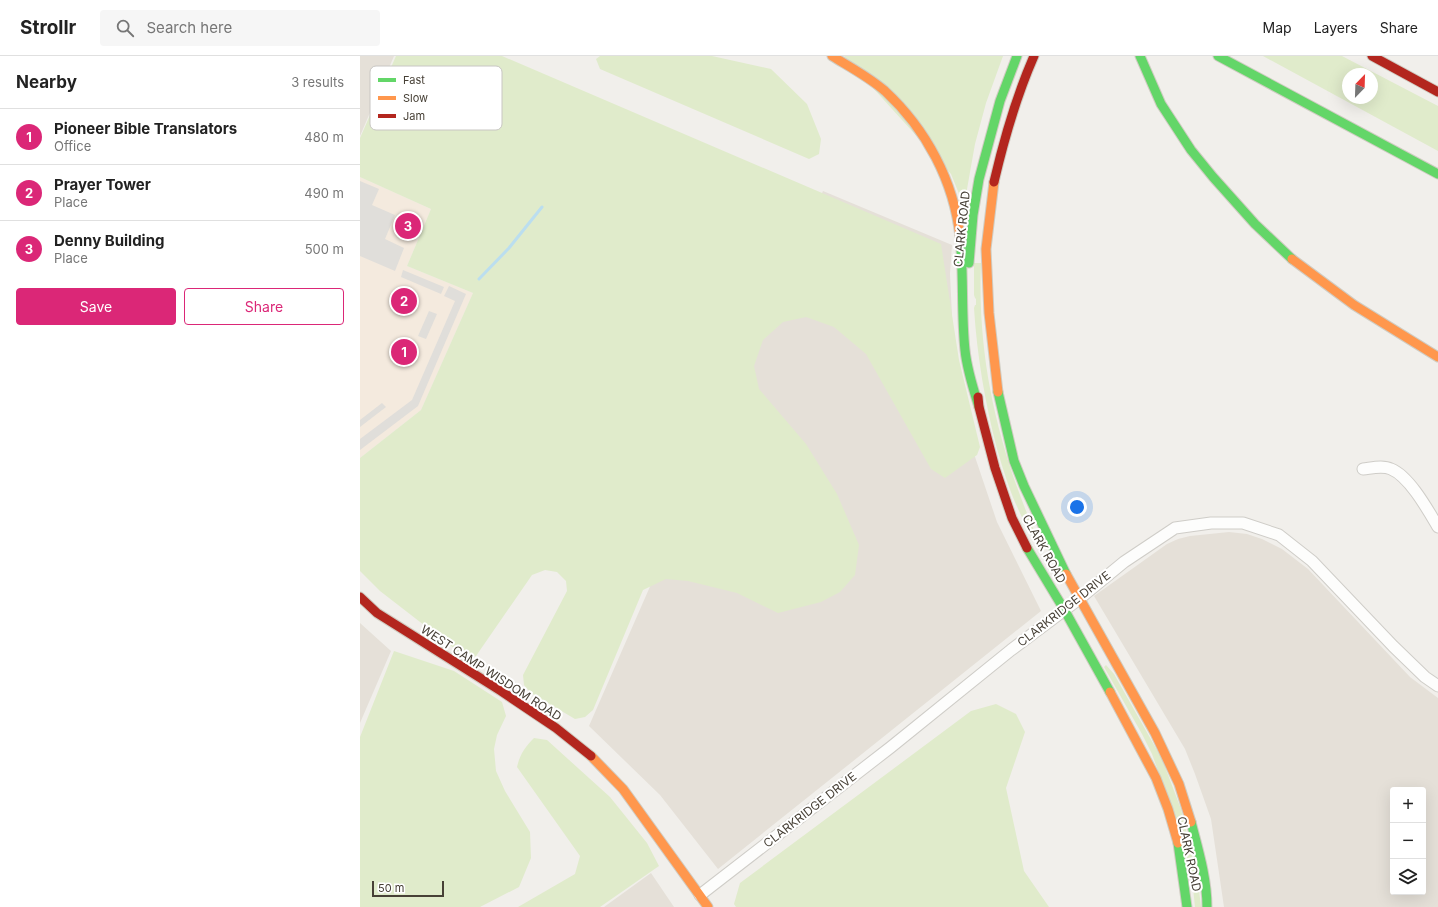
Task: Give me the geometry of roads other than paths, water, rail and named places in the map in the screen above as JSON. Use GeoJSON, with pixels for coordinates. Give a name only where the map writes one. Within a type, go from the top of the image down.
{"type":"FeatureCollection","features":[{"type":"Feature","properties":{"kind":"main road"},"geometry":{"type":"LineString","coordinates":[[832,56],[857,70],[879,86],[914,121],[935,154],[946,178],[959,221],[961,239],[962,313],[966,361],[972,390],[979,407]]}},
{"type":"Feature","properties":{"kind":"main road","name":"CLARK ROAD"},"geometry":{"type":"LineString","coordinates":[[1017,56],[1000,97],[989,136],[979,179],[973,215],[969,257],[969,286],[972,360],[979,407],[995,468],[1012,518],[1031,557],[1065,611],[1156,778],[1168,810],[1178,844],[1187,907]]}},
{"type":"Feature","properties":{"kind":"main road","name":"CLARK ROAD"},"geometry":{"type":"LineString","coordinates":[[1034,56],[1017,97],[1004,140],[994,182],[989,216],[986,249],[987,277],[992,351],[999,396],[1014,461],[1061,566],[1156,733],[1179,784],[1200,858],[1208,907]]}},
{"type":"Feature","properties":{"kind":"main road"},"geometry":{"type":"LineString","coordinates":[[1140,56],[1164,110],[1185,142],[1206,170],[1276,246],[1308,272],[1360,309],[1438,357]]}},
{"type":"Feature","properties":{"kind":"main road"},"geometry":{"type":"LineString","coordinates":[[1218,56],[1438,174]]}},
{"type":"Feature","properties":{"kind":"main road"},"geometry":{"type":"LineString","coordinates":[[1372,56],[1438,92]]}},
{"type":"Feature","properties":{"kind":"main road","name":"WEST CAMP WISDOM ROAD"},"geometry":{"type":"LineString","coordinates":[[360,597],[376,613],[501,691],[556,728],[589,754],[623,789],[708,907]]}},
{"type":"Feature","properties":{"kind":"street"},"geometry":{"type":"LineString","coordinates":[[1363,469],[1380,467],[1390,468],[1400,474],[1422,502],[1438,527]]}},
{"type":"Feature","properties":{"kind":"street","name":"CLARKRIDGE DRIVE"},"geometry":{"type":"LineString","coordinates":[[700,895],[891,747],[1012,650],[1065,611],[1124,562],[1175,528],[1211,523],[1243,523],[1280,535],[1312,561],[1393,646],[1425,677],[1438,686]]}},
{"type":"Feature","properties":{"kind":"waterway"},"geometry":{"type":"LineString","coordinates":[[479,279],[509,248],[542,207]]}},
{"type":"Feature","properties":{"kind":"place","name":"Denny Building"},"geometry":{"type":"Point","coordinates":[408,226]}},
{"type":"Feature","properties":{"kind":"place","name":"Prayer Tower"},"geometry":{"type":"Point","coordinates":[404,301]}},
{"type":"Feature","properties":{"kind":"place","name":"Pioneer Bible Translators"},"geometry":{"type":"Point","coordinates":[404,352]}}]}
